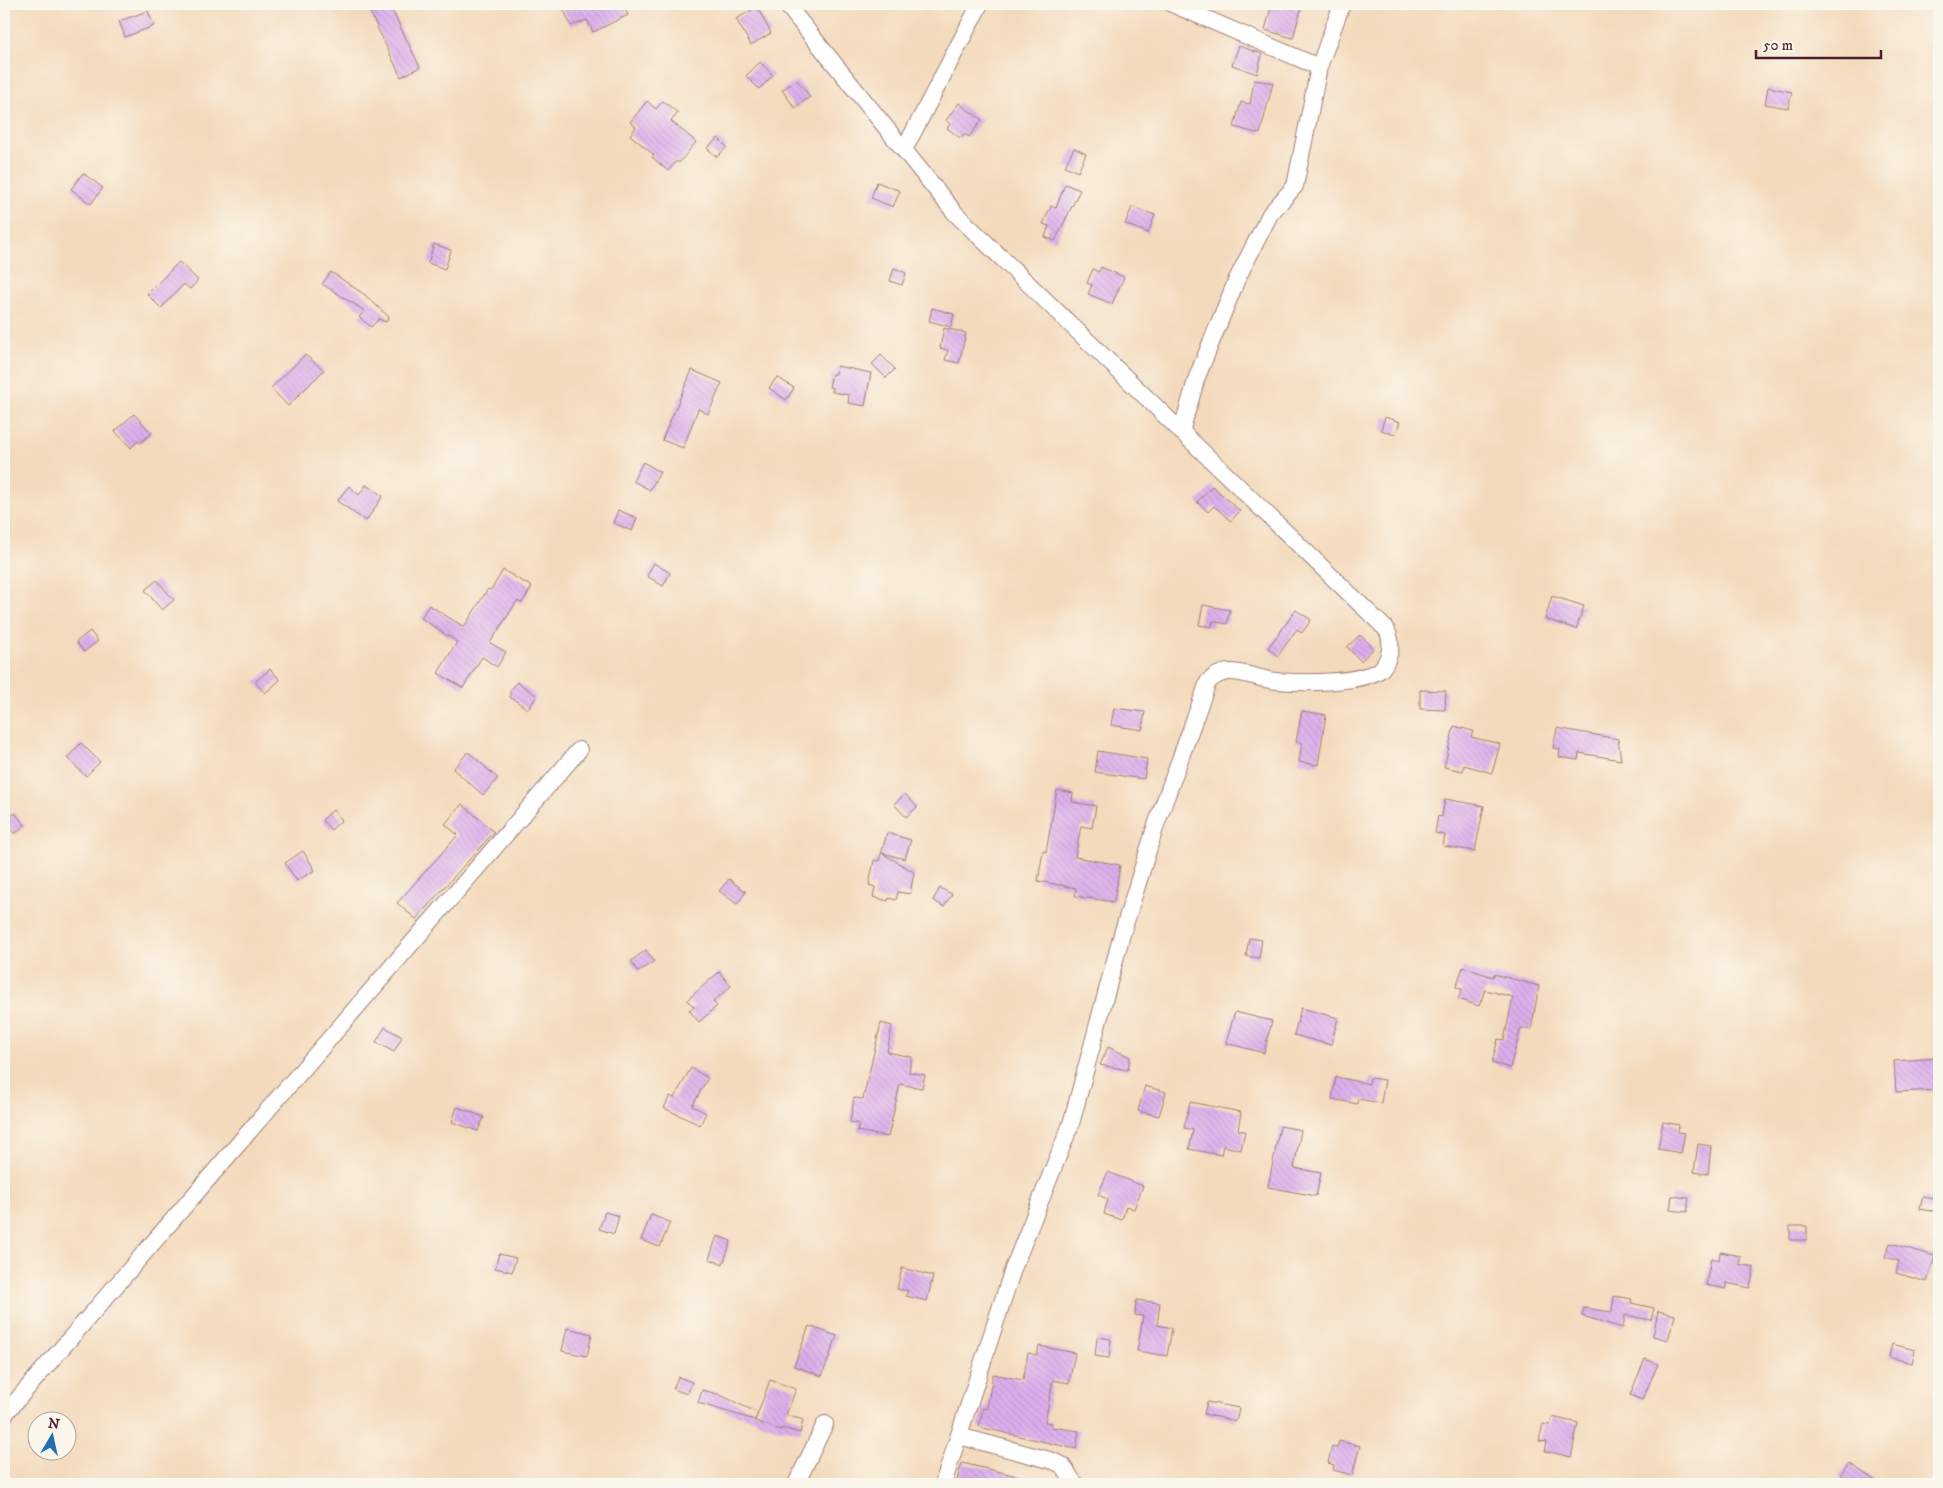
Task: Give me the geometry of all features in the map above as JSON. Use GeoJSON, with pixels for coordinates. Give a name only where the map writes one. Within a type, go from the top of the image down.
{"type":"FeatureCollection","features":[{"type":"Feature","properties":{"kind":"street"},"geometry":{"type":"LineString","coordinates":[[786,4],[955,213],[1389,633],[1390,651],[1381,670],[1334,682],[1276,681],[1230,672],[1216,674],[1208,682],[1152,837],[1122,934],[1071,1124],[1012,1269],[943,1484]]}},
{"type":"Feature","properties":{"kind":"street"},"geometry":{"type":"LineString","coordinates":[[904,150],[980,4]]}},
{"type":"Feature","properties":{"kind":"street"},"geometry":{"type":"LineString","coordinates":[[1172,4],[1319,67]]}},
{"type":"Feature","properties":{"kind":"street"},"geometry":{"type":"LineString","coordinates":[[1181,432],[1197,376],[1237,279],[1270,214],[1295,186],[1319,67],[1342,4]]}},
{"type":"Feature","properties":{"kind":"street"},"geometry":{"type":"LineString","coordinates":[[4,1415],[579,750]]}},
{"type":"Feature","properties":{"kind":"street"},"geometry":{"type":"LineString","coordinates":[[796,1484],[825,1424]]}},
{"type":"Feature","properties":{"kind":"street"},"geometry":{"type":"LineString","coordinates":[[959,1436],[1053,1461],[1062,1465],[1075,1484]]}},
{"type":"Feature","properties":{"kind":"building"},"geometry":{"type":"Polygon","coordinates":[[[377,4],[389,4],[420,67],[401,77],[368,8],[377,4]]]}},
{"type":"Feature","properties":{"kind":"building"},"geometry":{"type":"Polygon","coordinates":[[[561,4],[622,4],[628,15],[593,32],[587,20],[571,26],[561,4]]]}},
{"type":"Feature","properties":{"kind":"building"},"geometry":{"type":"Polygon","coordinates":[[[1272,4],[1284,4],[1301,9],[1293,38],[1265,30],[1272,4]]]}},
{"type":"Feature","properties":{"kind":"building"},"geometry":{"type":"Polygon","coordinates":[[[757,7],[771,33],[751,45],[736,19],[757,7]]]}},
{"type":"Feature","properties":{"kind":"building"},"geometry":{"type":"Polygon","coordinates":[[[148,11],[154,26],[125,37],[119,21],[148,11]]]}},
{"type":"Feature","properties":{"kind":"building"},"geometry":{"type":"Polygon","coordinates":[[[1239,46],[1262,54],[1257,74],[1232,65],[1239,46]]]}},
{"type":"Feature","properties":{"kind":"building"},"geometry":{"type":"Polygon","coordinates":[[[760,62],[773,75],[759,89],[746,76],[760,62]]]}},
{"type":"Feature","properties":{"kind":"building"},"geometry":{"type":"Polygon","coordinates":[[[797,80],[810,97],[795,108],[782,90],[797,80]]]}},
{"type":"Feature","properties":{"kind":"building"},"geometry":{"type":"Polygon","coordinates":[[[1254,80],[1273,83],[1260,134],[1234,127],[1241,102],[1250,104],[1254,80]]]}},
{"type":"Feature","properties":{"kind":"building"},"geometry":{"type":"Polygon","coordinates":[[[1768,87],[1792,92],[1788,108],[1765,104],[1768,87]]]}},
{"type":"Feature","properties":{"kind":"building"},"geometry":{"type":"Polygon","coordinates":[[[647,101],[656,109],[663,101],[678,113],[671,121],[696,142],[679,163],[677,161],[668,171],[652,157],[654,155],[630,135],[636,127],[630,122],[647,101]]]}},
{"type":"Feature","properties":{"kind":"building"},"geometry":{"type":"Polygon","coordinates":[[[959,103],[982,120],[969,137],[964,134],[960,138],[947,128],[950,124],[946,120],[959,103]]]}},
{"type":"Feature","properties":{"kind":"building"},"geometry":{"type":"Polygon","coordinates":[[[718,138],[727,147],[717,157],[707,148],[718,138]]]}},
{"type":"Feature","properties":{"kind":"building"},"geometry":{"type":"Polygon","coordinates":[[[1074,148],[1086,154],[1078,172],[1065,166],[1074,148]]]}},
{"type":"Feature","properties":{"kind":"building"},"geometry":{"type":"Polygon","coordinates":[[[83,173],[103,188],[91,204],[71,189],[83,173]]]}},
{"type":"Feature","properties":{"kind":"building"},"geometry":{"type":"Polygon","coordinates":[[[877,182],[900,191],[893,207],[871,198],[877,182]]]}},
{"type":"Feature","properties":{"kind":"building"},"geometry":{"type":"Polygon","coordinates":[[[1065,184],[1080,190],[1055,241],[1045,237],[1049,226],[1043,224],[1051,206],[1056,208],[1065,184]]]}},
{"type":"Feature","properties":{"kind":"building"},"geometry":{"type":"Polygon","coordinates":[[[1132,207],[1155,215],[1148,233],[1125,224],[1132,207]]]}},
{"type":"Feature","properties":{"kind":"building"},"geometry":{"type":"Polygon","coordinates":[[[434,244],[451,250],[445,269],[428,263],[434,244]]]}},
{"type":"Feature","properties":{"kind":"building"},"geometry":{"type":"Polygon","coordinates":[[[179,262],[198,280],[190,289],[184,284],[161,308],[147,294],[179,262]]]}},
{"type":"Feature","properties":{"kind":"building"},"geometry":{"type":"Polygon","coordinates":[[[1101,267],[1124,277],[1112,304],[1088,294],[1092,285],[1087,283],[1093,269],[1099,272],[1101,267]]]}},
{"type":"Feature","properties":{"kind":"building"},"geometry":{"type":"Polygon","coordinates":[[[894,268],[906,273],[902,285],[890,281],[894,268]]]}},
{"type":"Feature","properties":{"kind":"building"},"geometry":{"type":"Polygon","coordinates":[[[331,272],[365,295],[389,317],[386,322],[379,319],[371,327],[359,317],[365,311],[322,284],[331,272]]]}},
{"type":"Feature","properties":{"kind":"building"},"geometry":{"type":"Polygon","coordinates":[[[932,308],[954,314],[951,327],[929,321],[932,308]]]}},
{"type":"Feature","properties":{"kind":"building"},"geometry":{"type":"Polygon","coordinates":[[[944,328],[966,333],[959,363],[945,360],[948,350],[940,348],[944,328]]]}},
{"type":"Feature","properties":{"kind":"building"},"geometry":{"type":"Polygon","coordinates":[[[305,355],[324,370],[288,406],[271,388],[305,355]]]}},
{"type":"Feature","properties":{"kind":"building"},"geometry":{"type":"Polygon","coordinates":[[[881,355],[895,369],[886,378],[872,364],[881,355]]]}},
{"type":"Feature","properties":{"kind":"building"},"geometry":{"type":"Polygon","coordinates":[[[837,366],[871,373],[865,406],[848,403],[849,395],[832,392],[833,388],[829,387],[832,374],[836,374],[837,366]]]}},
{"type":"Feature","properties":{"kind":"building"},"geometry":{"type":"Polygon","coordinates":[[[692,370],[722,383],[708,414],[698,409],[683,448],[662,440],[692,370]]]}},
{"type":"Feature","properties":{"kind":"building"},"geometry":{"type":"Polygon","coordinates":[[[777,377],[794,388],[786,400],[769,388],[777,377]]]}},
{"type":"Feature","properties":{"kind":"building"},"geometry":{"type":"Polygon","coordinates":[[[134,414],[152,433],[140,443],[138,441],[131,448],[115,431],[134,414]]]}},
{"type":"Feature","properties":{"kind":"building"},"geometry":{"type":"Polygon","coordinates":[[[1385,417],[1400,422],[1395,435],[1381,430],[1385,417]]]}},
{"type":"Feature","properties":{"kind":"building"},"geometry":{"type":"Polygon","coordinates":[[[643,462],[660,472],[650,490],[633,481],[643,462]]]}},
{"type":"Feature","properties":{"kind":"building"},"geometry":{"type":"Polygon","coordinates":[[[366,485],[383,496],[366,521],[337,501],[349,486],[359,495],[366,485]]]}},
{"type":"Feature","properties":{"kind":"building"},"geometry":{"type":"Polygon","coordinates":[[[1212,486],[1240,511],[1231,521],[1214,506],[1208,512],[1197,502],[1212,486]]]}},
{"type":"Feature","properties":{"kind":"building"},"geometry":{"type":"Polygon","coordinates":[[[618,510],[637,518],[632,531],[613,523],[618,510]]]}},
{"type":"Feature","properties":{"kind":"building"},"geometry":{"type":"Polygon","coordinates":[[[654,563],[670,573],[663,586],[647,576],[654,563]]]}},
{"type":"Feature","properties":{"kind":"building"},"geometry":{"type":"Polygon","coordinates":[[[503,570],[532,587],[522,603],[517,601],[490,643],[506,652],[497,667],[482,657],[463,688],[438,673],[457,642],[421,618],[429,605],[464,627],[488,589],[491,590],[503,570]]]}},
{"type":"Feature","properties":{"kind":"building"},"geometry":{"type":"Polygon","coordinates":[[[157,580],[174,600],[162,610],[145,590],[157,580]]]}},
{"type":"Feature","properties":{"kind":"building"},"geometry":{"type":"Polygon","coordinates":[[[1552,596],[1584,606],[1576,629],[1545,619],[1552,596]]]}},
{"type":"Feature","properties":{"kind":"building"},"geometry":{"type":"Polygon","coordinates":[[[1203,605],[1230,610],[1227,624],[1213,621],[1212,627],[1199,625],[1203,605]]]}},
{"type":"Feature","properties":{"kind":"building"},"geometry":{"type":"Polygon","coordinates":[[[1296,610],[1311,620],[1302,633],[1297,629],[1278,656],[1268,648],[1296,610]]]}},
{"type":"Feature","properties":{"kind":"building"},"geometry":{"type":"Polygon","coordinates":[[[90,631],[98,641],[84,652],[76,642],[90,631]]]}},
{"type":"Feature","properties":{"kind":"building"},"geometry":{"type":"Polygon","coordinates":[[[1360,635],[1374,648],[1361,661],[1347,647],[1360,635]]]}},
{"type":"Feature","properties":{"kind":"building"},"geometry":{"type":"Polygon","coordinates":[[[270,669],[280,680],[265,693],[255,682],[270,669]]]}},
{"type":"Feature","properties":{"kind":"building"},"geometry":{"type":"Polygon","coordinates":[[[517,682],[537,696],[528,709],[510,697],[510,691],[517,682]]]}},
{"type":"Feature","properties":{"kind":"building"},"geometry":{"type":"Polygon","coordinates":[[[1420,690],[1446,691],[1445,710],[1420,709],[1420,690]]]}},
{"type":"Feature","properties":{"kind":"building"},"geometry":{"type":"Polygon","coordinates":[[[1114,708],[1145,712],[1142,730],[1111,725],[1114,708]]]}},
{"type":"Feature","properties":{"kind":"building"},"geometry":{"type":"Polygon","coordinates":[[[1302,711],[1326,715],[1318,765],[1299,762],[1302,743],[1296,742],[1302,711]]]}},
{"type":"Feature","properties":{"kind":"building"},"geometry":{"type":"Polygon","coordinates":[[[1454,726],[1473,731],[1471,737],[1500,744],[1492,773],[1464,765],[1463,771],[1444,767],[1454,726]]]}},
{"type":"Feature","properties":{"kind":"building"},"geometry":{"type":"Polygon","coordinates":[[[1557,728],[1618,739],[1621,760],[1579,753],[1578,760],[1559,757],[1560,749],[1553,748],[1557,728]]]}},
{"type":"Feature","properties":{"kind":"building"},"geometry":{"type":"Polygon","coordinates":[[[81,743],[100,762],[86,776],[67,758],[81,743]]]}},
{"type":"Feature","properties":{"kind":"building"},"geometry":{"type":"Polygon","coordinates":[[[1098,751],[1147,759],[1144,779],[1095,772],[1098,751]]]}},
{"type":"Feature","properties":{"kind":"building"},"geometry":{"type":"Polygon","coordinates":[[[468,752],[498,778],[483,795],[453,769],[468,752]]]}},
{"type":"Feature","properties":{"kind":"building"},"geometry":{"type":"Polygon","coordinates":[[[1057,790],[1073,793],[1072,802],[1096,806],[1092,828],[1081,826],[1075,857],[1120,865],[1114,902],[1075,896],[1076,888],[1038,881],[1043,851],[1046,852],[1057,790]]]}},
{"type":"Feature","properties":{"kind":"building"},"geometry":{"type":"Polygon","coordinates":[[[905,794],[917,807],[906,817],[894,804],[905,794]]]}},
{"type":"Feature","properties":{"kind":"building"},"geometry":{"type":"Polygon","coordinates":[[[1445,799],[1484,806],[1475,851],[1443,846],[1445,835],[1435,833],[1438,816],[1442,817],[1445,799]]]}},
{"type":"Feature","properties":{"kind":"building"},"geometry":{"type":"Polygon","coordinates":[[[462,804],[494,832],[416,919],[397,903],[458,835],[445,824],[462,804]]]}},
{"type":"Feature","properties":{"kind":"building"},"geometry":{"type":"Polygon","coordinates":[[[333,810],[342,820],[331,830],[322,820],[333,810]]]}},
{"type":"Feature","properties":{"kind":"building"},"geometry":{"type":"Polygon","coordinates":[[[15,813],[25,825],[15,834],[4,822],[15,813]]]}},
{"type":"Feature","properties":{"kind":"building"},"geometry":{"type":"Polygon","coordinates":[[[887,833],[911,840],[905,859],[882,853],[914,872],[910,894],[898,892],[896,900],[889,898],[888,901],[873,897],[875,887],[869,885],[874,860],[879,861],[887,833]]]}},
{"type":"Feature","properties":{"kind":"building"},"geometry":{"type":"Polygon","coordinates":[[[303,851],[315,870],[297,881],[285,863],[303,851]]]}},
{"type":"Feature","properties":{"kind":"building"},"geometry":{"type":"Polygon","coordinates":[[[729,879],[746,892],[737,904],[719,891],[729,879]]]}},
{"type":"Feature","properties":{"kind":"building"},"geometry":{"type":"Polygon","coordinates":[[[940,888],[952,894],[944,907],[933,900],[940,888]]]}},
{"type":"Feature","properties":{"kind":"building"},"geometry":{"type":"Polygon","coordinates":[[[1249,938],[1262,940],[1259,958],[1246,956],[1249,938]]]}},
{"type":"Feature","properties":{"kind":"building"},"geometry":{"type":"Polygon","coordinates":[[[646,950],[654,961],[638,972],[631,961],[646,950]]]}},
{"type":"Feature","properties":{"kind":"building"},"geometry":{"type":"Polygon","coordinates":[[[1463,967],[1493,977],[1494,974],[1539,986],[1531,1030],[1521,1028],[1510,1068],[1492,1063],[1498,1039],[1504,1040],[1513,997],[1485,990],[1479,1006],[1458,999],[1462,989],[1456,987],[1463,967]]]}},
{"type":"Feature","properties":{"kind":"building"},"geometry":{"type":"Polygon","coordinates":[[[719,972],[731,986],[713,1002],[717,1006],[699,1022],[689,1010],[694,1007],[687,1000],[719,972]]]}},
{"type":"Feature","properties":{"kind":"building"},"geometry":{"type":"Polygon","coordinates":[[[1301,1008],[1338,1018],[1331,1045],[1294,1035],[1301,1008]]]}},
{"type":"Feature","properties":{"kind":"building"},"geometry":{"type":"Polygon","coordinates":[[[1235,1012],[1272,1021],[1264,1053],[1226,1043],[1235,1012]]]}},
{"type":"Feature","properties":{"kind":"building"},"geometry":{"type":"Polygon","coordinates":[[[881,1023],[892,1026],[887,1052],[912,1057],[909,1072],[925,1075],[922,1088],[900,1084],[888,1137],[857,1131],[859,1124],[850,1122],[854,1098],[863,1099],[881,1023]]]}},
{"type":"Feature","properties":{"kind":"building"},"geometry":{"type":"Polygon","coordinates":[[[385,1027],[402,1037],[394,1052],[376,1042],[385,1027]]]}},
{"type":"Feature","properties":{"kind":"building"},"geometry":{"type":"Polygon","coordinates":[[[1108,1047],[1130,1057],[1128,1070],[1100,1065],[1108,1047]]]}},
{"type":"Feature","properties":{"kind":"building"},"geometry":{"type":"Polygon","coordinates":[[[1939,1058],[1939,1090],[1896,1092],[1894,1061],[1939,1058]]]}},
{"type":"Feature","properties":{"kind":"building"},"geometry":{"type":"Polygon","coordinates":[[[691,1068],[708,1078],[692,1106],[706,1113],[700,1125],[664,1108],[670,1096],[674,1098],[691,1068]]]}},
{"type":"Feature","properties":{"kind":"building"},"geometry":{"type":"Polygon","coordinates":[[[1336,1077],[1369,1084],[1370,1078],[1385,1080],[1381,1103],[1358,1099],[1357,1104],[1332,1099],[1336,1077]]]}},
{"type":"Feature","properties":{"kind":"building"},"geometry":{"type":"Polygon","coordinates":[[[1145,1086],[1166,1092],[1159,1116],[1138,1111],[1145,1086]]]}},
{"type":"Feature","properties":{"kind":"building"},"geometry":{"type":"Polygon","coordinates":[[[1190,1102],[1241,1112],[1238,1130],[1245,1131],[1241,1150],[1223,1146],[1221,1155],[1189,1149],[1193,1130],[1184,1128],[1190,1102]]]}},
{"type":"Feature","properties":{"kind":"building"},"geometry":{"type":"Polygon","coordinates":[[[457,1107],[484,1117],[478,1131],[452,1122],[457,1107]]]}},
{"type":"Feature","properties":{"kind":"building"},"geometry":{"type":"Polygon","coordinates":[[[1663,1122],[1679,1125],[1678,1132],[1685,1133],[1681,1153],[1658,1149],[1663,1122]]]}},
{"type":"Feature","properties":{"kind":"building"},"geometry":{"type":"Polygon","coordinates":[[[1280,1126],[1301,1130],[1294,1168],[1321,1173],[1316,1196],[1268,1187],[1280,1126]]]}},
{"type":"Feature","properties":{"kind":"building"},"geometry":{"type":"Polygon","coordinates":[[[1698,1144],[1711,1146],[1708,1174],[1694,1172],[1698,1144]]]}},
{"type":"Feature","properties":{"kind":"building"},"geometry":{"type":"Polygon","coordinates":[[[1108,1172],[1143,1186],[1134,1209],[1126,1206],[1122,1220],[1104,1214],[1108,1199],[1098,1195],[1108,1172]]]}},
{"type":"Feature","properties":{"kind":"building"},"geometry":{"type":"Polygon","coordinates":[[[1672,1196],[1689,1198],[1687,1212],[1670,1210],[1672,1196]]]}},
{"type":"Feature","properties":{"kind":"building"},"geometry":{"type":"Polygon","coordinates":[[[1923,1196],[1939,1199],[1939,1212],[1920,1209],[1923,1196]]]}},
{"type":"Feature","properties":{"kind":"building"},"geometry":{"type":"Polygon","coordinates":[[[605,1212],[619,1216],[614,1234],[599,1229],[605,1212]]]}},
{"type":"Feature","properties":{"kind":"building"},"geometry":{"type":"Polygon","coordinates":[[[651,1215],[670,1222],[660,1247],[641,1240],[651,1215]]]}},
{"type":"Feature","properties":{"kind":"building"},"geometry":{"type":"Polygon","coordinates":[[[1790,1226],[1807,1226],[1807,1240],[1790,1240],[1790,1226]]]}},
{"type":"Feature","properties":{"kind":"building"},"geometry":{"type":"Polygon","coordinates":[[[717,1236],[731,1241],[723,1264],[709,1259],[717,1236]]]}},
{"type":"Feature","properties":{"kind":"building"},"geometry":{"type":"Polygon","coordinates":[[[1890,1243],[1935,1256],[1927,1282],[1896,1273],[1899,1261],[1885,1257],[1890,1243]]]}},
{"type":"Feature","properties":{"kind":"building"},"geometry":{"type":"Polygon","coordinates":[[[1720,1252],[1741,1256],[1739,1264],[1754,1267],[1750,1288],[1726,1283],[1726,1289],[1706,1285],[1711,1258],[1719,1260],[1720,1252]]]}},
{"type":"Feature","properties":{"kind":"building"},"geometry":{"type":"Polygon","coordinates":[[[499,1254],[516,1258],[512,1272],[495,1268],[499,1254]]]}},
{"type":"Feature","properties":{"kind":"building"},"geometry":{"type":"Polygon","coordinates":[[[902,1268],[933,1276],[927,1301],[906,1296],[908,1291],[897,1289],[902,1268]]]}},
{"type":"Feature","properties":{"kind":"building"},"geometry":{"type":"Polygon","coordinates":[[[1614,1296],[1632,1299],[1631,1303],[1654,1308],[1651,1320],[1625,1315],[1623,1328],[1582,1316],[1584,1308],[1612,1312],[1614,1296]]]}},
{"type":"Feature","properties":{"kind":"building"},"geometry":{"type":"Polygon","coordinates":[[[1136,1300],[1160,1303],[1157,1325],[1172,1328],[1167,1356],[1137,1351],[1143,1316],[1135,1315],[1136,1300]]]}},
{"type":"Feature","properties":{"kind":"building"},"geometry":{"type":"Polygon","coordinates":[[[1658,1311],[1675,1315],[1668,1340],[1653,1336],[1658,1311]]]}},
{"type":"Feature","properties":{"kind":"building"},"geometry":{"type":"Polygon","coordinates":[[[809,1326],[837,1336],[822,1376],[794,1366],[809,1326]]]}},
{"type":"Feature","properties":{"kind":"building"},"geometry":{"type":"Polygon","coordinates":[[[567,1328],[592,1334],[587,1356],[562,1351],[567,1328]]]}},
{"type":"Feature","properties":{"kind":"building"},"geometry":{"type":"Polygon","coordinates":[[[1097,1337],[1111,1339],[1109,1358],[1095,1356],[1097,1337]]]}},
{"type":"Feature","properties":{"kind":"building"},"geometry":{"type":"Polygon","coordinates":[[[1892,1344],[1915,1350],[1912,1363],[1889,1357],[1892,1344]]]}},
{"type":"Feature","properties":{"kind":"building"},"geometry":{"type":"Polygon","coordinates":[[[1039,1346],[1075,1353],[1069,1383],[1053,1380],[1045,1422],[1052,1423],[1051,1427],[1079,1431],[1076,1449],[979,1427],[983,1408],[987,1409],[993,1374],[1023,1380],[1028,1353],[1037,1355],[1039,1346]]]}},
{"type":"Feature","properties":{"kind":"building"},"geometry":{"type":"Polygon","coordinates":[[[1645,1359],[1658,1364],[1642,1400],[1630,1395],[1645,1359]]]}},
{"type":"Feature","properties":{"kind":"building"},"geometry":{"type":"Polygon","coordinates":[[[678,1377],[692,1382],[687,1394],[673,1389],[678,1377]]]}},
{"type":"Feature","properties":{"kind":"building"},"geometry":{"type":"Polygon","coordinates":[[[770,1380],[796,1389],[786,1415],[803,1420],[800,1433],[782,1428],[781,1430],[755,1421],[770,1380]]]}},
{"type":"Feature","properties":{"kind":"building"},"geometry":{"type":"Polygon","coordinates":[[[702,1390],[718,1394],[758,1413],[755,1420],[698,1403],[702,1390]]]}},
{"type":"Feature","properties":{"kind":"building"},"geometry":{"type":"Polygon","coordinates":[[[1207,1402],[1239,1408],[1236,1421],[1204,1414],[1207,1402]]]}},
{"type":"Feature","properties":{"kind":"building"},"geometry":{"type":"Polygon","coordinates":[[[1552,1417],[1578,1423],[1571,1457],[1545,1451],[1547,1442],[1539,1441],[1543,1424],[1550,1425],[1552,1417]]]}},
{"type":"Feature","properties":{"kind":"building"},"geometry":{"type":"Polygon","coordinates":[[[1339,1441],[1360,1446],[1352,1475],[1333,1470],[1334,1465],[1328,1463],[1332,1446],[1337,1448],[1339,1441]]]}},
{"type":"Feature","properties":{"kind":"building"},"geometry":{"type":"Polygon","coordinates":[[[962,1463],[1030,1479],[1030,1484],[956,1484],[962,1463]]]}},
{"type":"Feature","properties":{"kind":"building"},"geometry":{"type":"Polygon","coordinates":[[[1849,1463],[1880,1484],[1851,1484],[1840,1476],[1849,1463]]]}}]}
